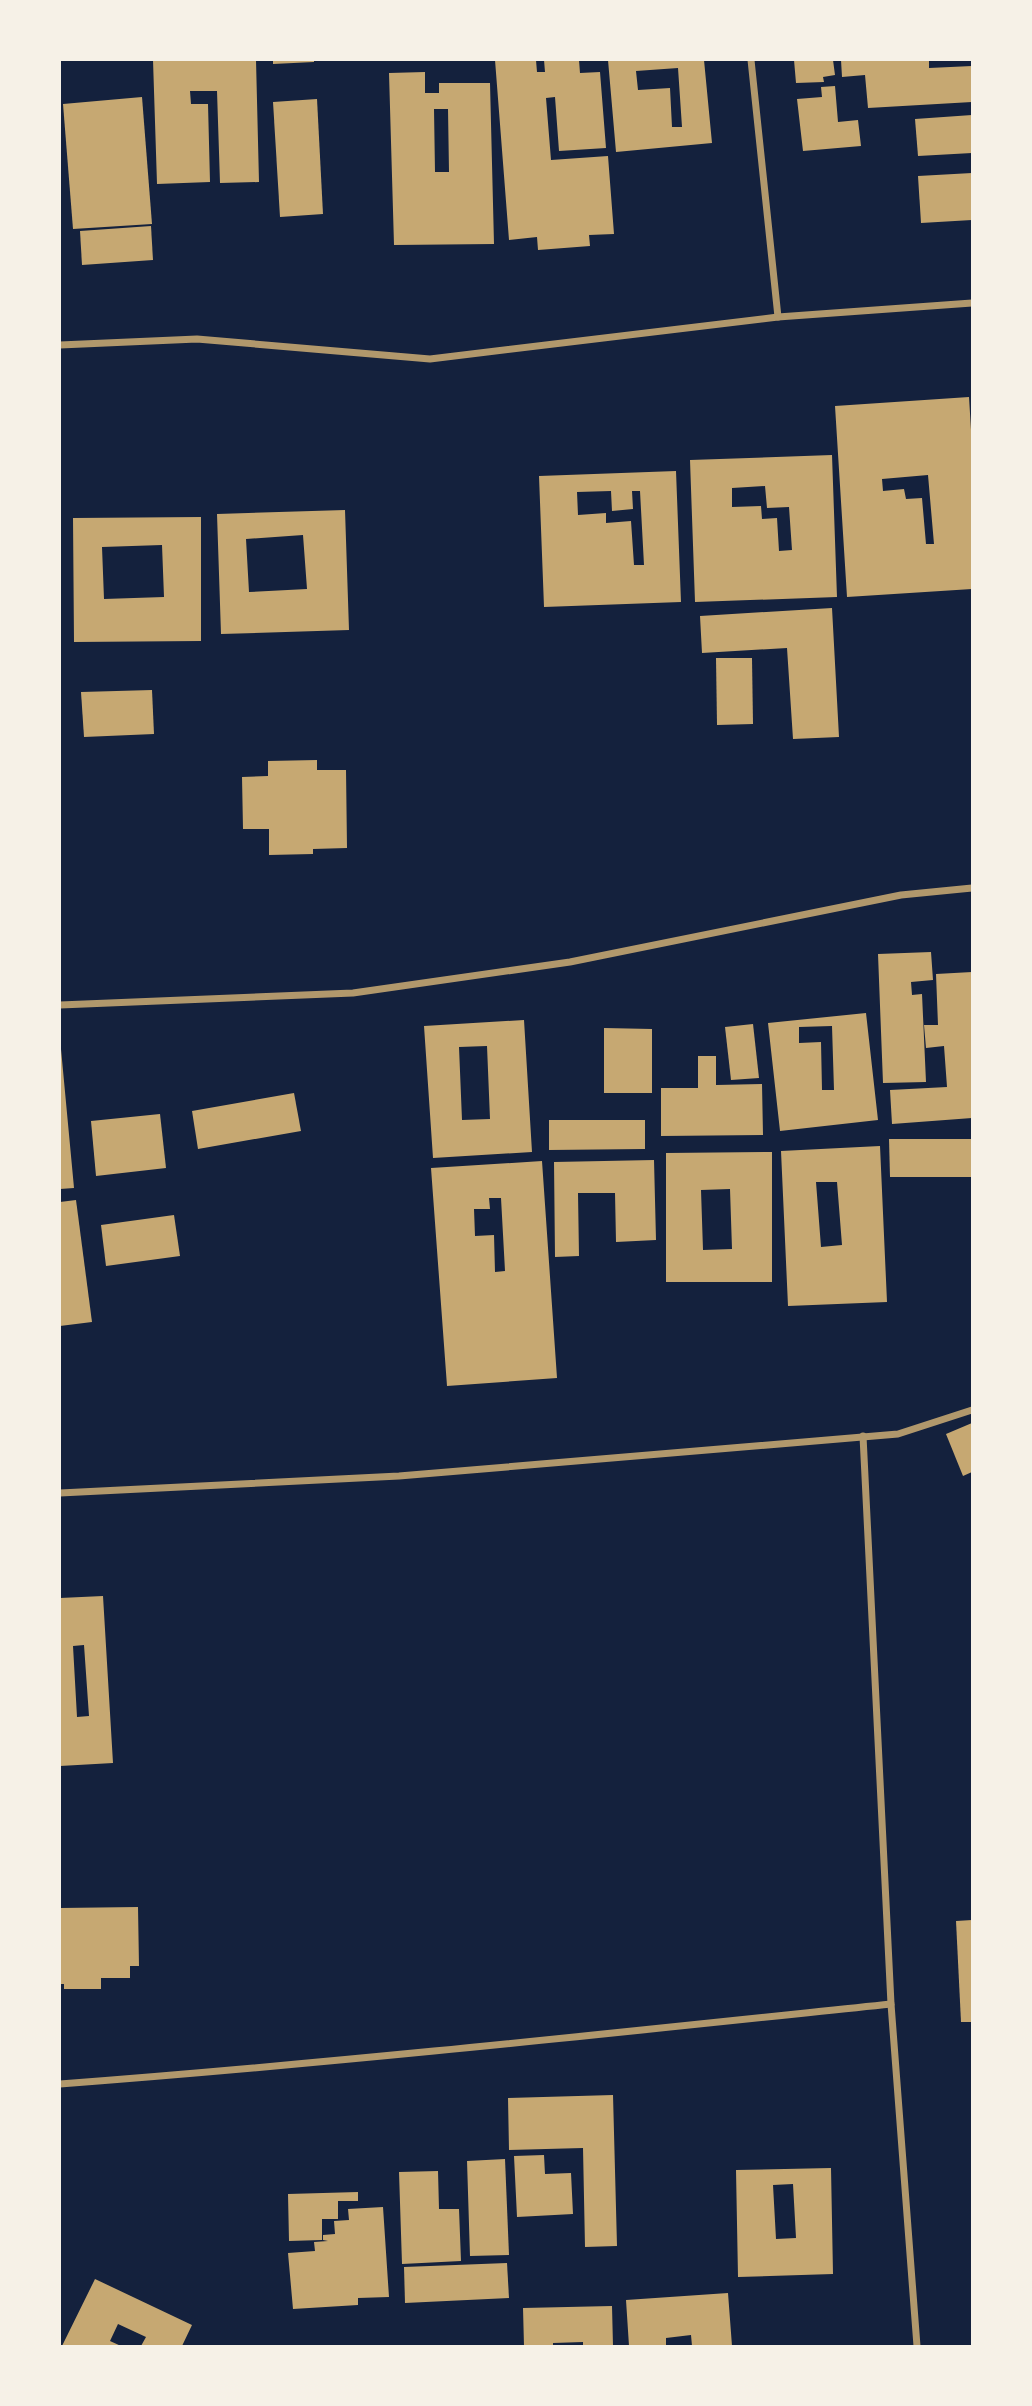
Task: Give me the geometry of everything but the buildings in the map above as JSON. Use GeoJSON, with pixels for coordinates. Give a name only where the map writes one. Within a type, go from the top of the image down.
{"type":"FeatureCollection","features":[{"type":"Feature","properties":{"kind":"street"},"geometry":{"type":"LineString","coordinates":[[751,60],[778,317]]}},
{"type":"Feature","properties":{"kind":"street"},"geometry":{"type":"LineString","coordinates":[[60,345],[197,339],[430,359],[778,317],[972,303]]}},
{"type":"Feature","properties":{"kind":"street"},"geometry":{"type":"LineString","coordinates":[[60,1005],[353,993],[570,962],[901,895],[972,888]]}},
{"type":"Feature","properties":{"kind":"street"},"geometry":{"type":"LineString","coordinates":[[60,1493],[398,1476],[898,1434],[972,1410]]}},
{"type":"Feature","properties":{"kind":"street"},"geometry":{"type":"LineString","coordinates":[[863,1436],[891,2004],[917,2347]]}},
{"type":"Feature","properties":{"kind":"street"},"geometry":{"type":"LineString","coordinates":[[60,2084],[507,2045],[891,2004]]}}]}
